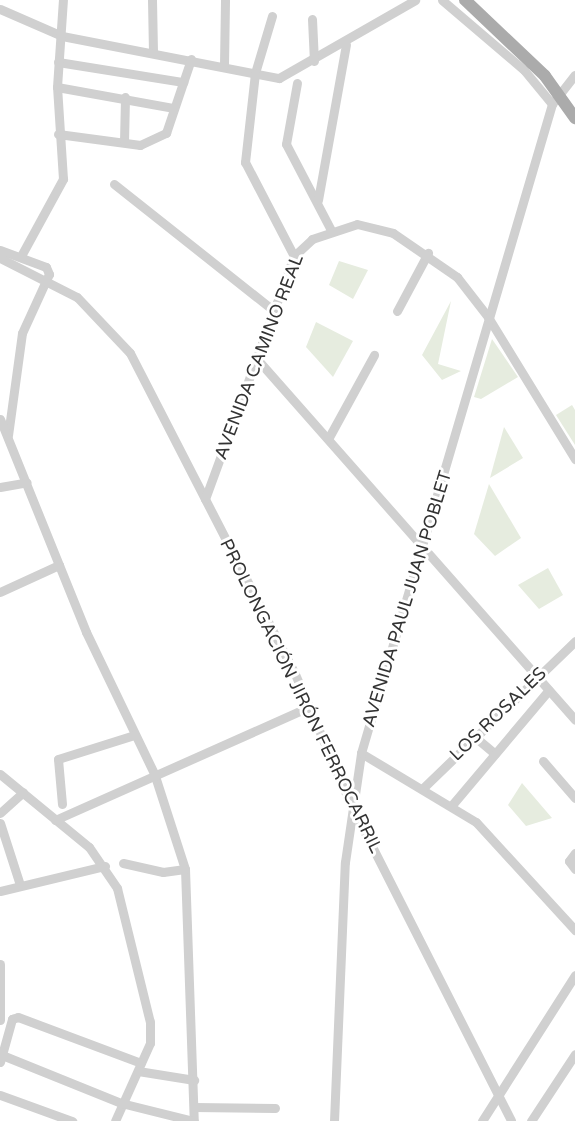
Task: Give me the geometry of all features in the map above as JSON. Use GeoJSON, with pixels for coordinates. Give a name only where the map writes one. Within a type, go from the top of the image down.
{"type":"FeatureCollection","features":[{"type":"Feature","properties":{"kind":"main road"},"geometry":{"type":"LineString","coordinates":[[465,0],[471,16],[559,92],[575,118]]}},
{"type":"Feature","properties":{"kind":"street"},"geometry":{"type":"LineString","coordinates":[[21,256],[63,179],[58,134],[57,87],[63,0]]}},
{"type":"Feature","properties":{"kind":"street"},"geometry":{"type":"LineString","coordinates":[[152,0],[153,52]]}},
{"type":"Feature","properties":{"kind":"street"},"geometry":{"type":"LineString","coordinates":[[224,65],[225,0]]}},
{"type":"Feature","properties":{"kind":"street"},"geometry":{"type":"LineString","coordinates":[[0,9],[62,36],[224,65],[279,78],[346,44],[415,0]]}},
{"type":"Feature","properties":{"kind":"street"},"geometry":{"type":"LineString","coordinates":[[442,0],[471,16],[524,70],[552,104]]}},
{"type":"Feature","properties":{"kind":"street"},"geometry":{"type":"LineString","coordinates":[[272,16],[255,73],[245,162],[294,256]]}},
{"type":"Feature","properties":{"kind":"street"},"geometry":{"type":"LineString","coordinates":[[312,19],[314,61]]}},
{"type":"Feature","properties":{"kind":"street"},"geometry":{"type":"LineString","coordinates":[[318,200],[346,44]]}},
{"type":"Feature","properties":{"kind":"street"},"geometry":{"type":"LineString","coordinates":[[58,134],[140,145],[166,133],[191,59]]}},
{"type":"Feature","properties":{"kind":"street"},"geometry":{"type":"LineString","coordinates":[[58,62],[183,82]]}},
{"type":"Feature","properties":{"kind":"street","name":"AVENIDA PAUL JUAN POBLET"},"geometry":{"type":"LineString","coordinates":[[334,1121],[350,802],[361,753],[424,548],[488,317],[552,104],[559,92],[575,75]]}},
{"type":"Feature","properties":{"kind":"street"},"geometry":{"type":"LineString","coordinates":[[297,83],[286,144],[318,200],[331,230]]}},
{"type":"Feature","properties":{"kind":"street"},"geometry":{"type":"LineString","coordinates":[[57,87],[125,97],[174,108]]}},
{"type":"Feature","properties":{"kind":"street"},"geometry":{"type":"LineString","coordinates":[[124,142],[125,97]]}},
{"type":"Feature","properties":{"kind":"street"},"geometry":{"type":"LineString","coordinates":[[114,184],[274,311]]}},
{"type":"Feature","properties":{"kind":"street","name":"AVENIDA CAMINO REAL"},"geometry":{"type":"LineString","coordinates":[[205,499],[294,256],[331,230],[373,225],[428,253],[457,277],[488,317],[575,459]]}},
{"type":"Feature","properties":{"kind":"street"},"geometry":{"type":"LineString","coordinates":[[0,250],[46,267],[46,281],[22,333],[8,435]]}},
{"type":"Feature","properties":{"kind":"street"},"geometry":{"type":"LineString","coordinates":[[397,311],[428,253]]}},
{"type":"Feature","properties":{"kind":"street","name":"PROLONGACIÓN JIRÓN FERROCARRIL"},"geometry":{"type":"LineString","coordinates":[[0,258],[77,297],[121,341],[205,499],[309,707],[350,802],[473,1047],[500,1091],[511,1121]]}},
{"type":"Feature","properties":{"kind":"street"},"geometry":{"type":"LineString","coordinates":[[328,439],[374,355]]}},
{"type":"Feature","properties":{"kind":"street"},"geometry":{"type":"LineString","coordinates":[[256,359],[575,720]]}},
{"type":"Feature","properties":{"kind":"street"},"geometry":{"type":"LineString","coordinates":[[0,418],[59,565],[134,735],[154,773],[185,869],[194,1080],[194,1121],[121,1103],[1,1058],[12,1019],[18,1017],[140,1067],[194,1080]]}},
{"type":"Feature","properties":{"kind":"street"},"geometry":{"type":"LineString","coordinates":[[0,487],[27,482]]}},
{"type":"Feature","properties":{"kind":"street"},"geometry":{"type":"LineString","coordinates":[[0,592],[59,565]]}},
{"type":"Feature","properties":{"kind":"street","name":"LOS ROSALES"},"geometry":{"type":"LineString","coordinates":[[422,789],[575,641]]}},
{"type":"Feature","properties":{"kind":"street"},"geometry":{"type":"LineString","coordinates":[[452,805],[549,690]]}},
{"type":"Feature","properties":{"kind":"street"},"geometry":{"type":"LineString","coordinates":[[55,820],[154,773],[309,707]]}},
{"type":"Feature","properties":{"kind":"street"},"geometry":{"type":"LineString","coordinates":[[62,804],[58,759],[134,735]]}},
{"type":"Feature","properties":{"kind":"street"},"geometry":{"type":"LineString","coordinates":[[475,736],[495,754]]}},
{"type":"Feature","properties":{"kind":"street"},"geometry":{"type":"LineString","coordinates":[[361,753],[452,805],[476,822],[575,930]]}},
{"type":"Feature","properties":{"kind":"street"},"geometry":{"type":"LineString","coordinates":[[543,761],[575,798]]}},
{"type":"Feature","properties":{"kind":"street"},"geometry":{"type":"LineString","coordinates":[[0,774],[105,866],[117,888],[150,1022],[140,1067],[121,1103],[115,1121]]}},
{"type":"Feature","properties":{"kind":"street"},"geometry":{"type":"LineString","coordinates":[[340,777],[356,777]]}},
{"type":"Feature","properties":{"kind":"street"},"geometry":{"type":"LineString","coordinates":[[0,813],[23,792]]}},
{"type":"Feature","properties":{"kind":"street"},"geometry":{"type":"LineString","coordinates":[[0,823],[20,885]]}},
{"type":"Feature","properties":{"kind":"street"},"geometry":{"type":"LineString","coordinates":[[575,853],[569,861],[575,869]]}},
{"type":"Feature","properties":{"kind":"street"},"geometry":{"type":"LineString","coordinates":[[123,863],[163,872],[185,869]]}},
{"type":"Feature","properties":{"kind":"street"},"geometry":{"type":"LineString","coordinates":[[0,891],[105,866]]}},
{"type":"Feature","properties":{"kind":"street"},"geometry":{"type":"LineString","coordinates":[[0,967],[0,1020]]}},
{"type":"Feature","properties":{"kind":"street"},"geometry":{"type":"LineString","coordinates":[[482,1121],[575,975]]}},
{"type":"Feature","properties":{"kind":"street"},"geometry":{"type":"LineString","coordinates":[[531,1121],[575,1054]]}},
{"type":"Feature","properties":{"kind":"street"},"geometry":{"type":"LineString","coordinates":[[0,1095],[72,1121]]}},
{"type":"Feature","properties":{"kind":"street"},"geometry":{"type":"LineString","coordinates":[[194,1107],[275,1108]]}},
{"type":"Feature","properties":{"kind":"shaded area"},"geometry":{"type":"Polygon","coordinates":[[[339,261],[368,270],[353,299],[329,285],[339,261]]]}},
{"type":"Feature","properties":{"kind":"shaded area"},"geometry":{"type":"Polygon","coordinates":[[[451,301],[438,364],[461,371],[442,380],[422,355],[451,301]]]}},
{"type":"Feature","properties":{"kind":"shaded area"},"geometry":{"type":"Polygon","coordinates":[[[316,322],[353,341],[333,377],[306,347],[316,322]]]}},
{"type":"Feature","properties":{"kind":"shaded area"},"geometry":{"type":"Polygon","coordinates":[[[492,339],[518,377],[481,399],[474,397],[492,339]]]}},
{"type":"Feature","properties":{"kind":"shaded area"},"geometry":{"type":"Polygon","coordinates":[[[572,405],[575,410],[575,445],[556,415],[572,405]]]}},
{"type":"Feature","properties":{"kind":"shaded area"},"geometry":{"type":"Polygon","coordinates":[[[504,427],[523,458],[490,478],[504,427]]]}},
{"type":"Feature","properties":{"kind":"shaded area"},"geometry":{"type":"Polygon","coordinates":[[[489,484],[521,538],[495,556],[474,534],[489,484]]]}},
{"type":"Feature","properties":{"kind":"shaded area"},"geometry":{"type":"Polygon","coordinates":[[[548,568],[563,595],[539,609],[518,585],[548,568]]]}},
{"type":"Feature","properties":{"kind":"shaded area"},"geometry":{"type":"Polygon","coordinates":[[[522,783],[552,818],[526,826],[508,805],[522,783]]]}}]}
